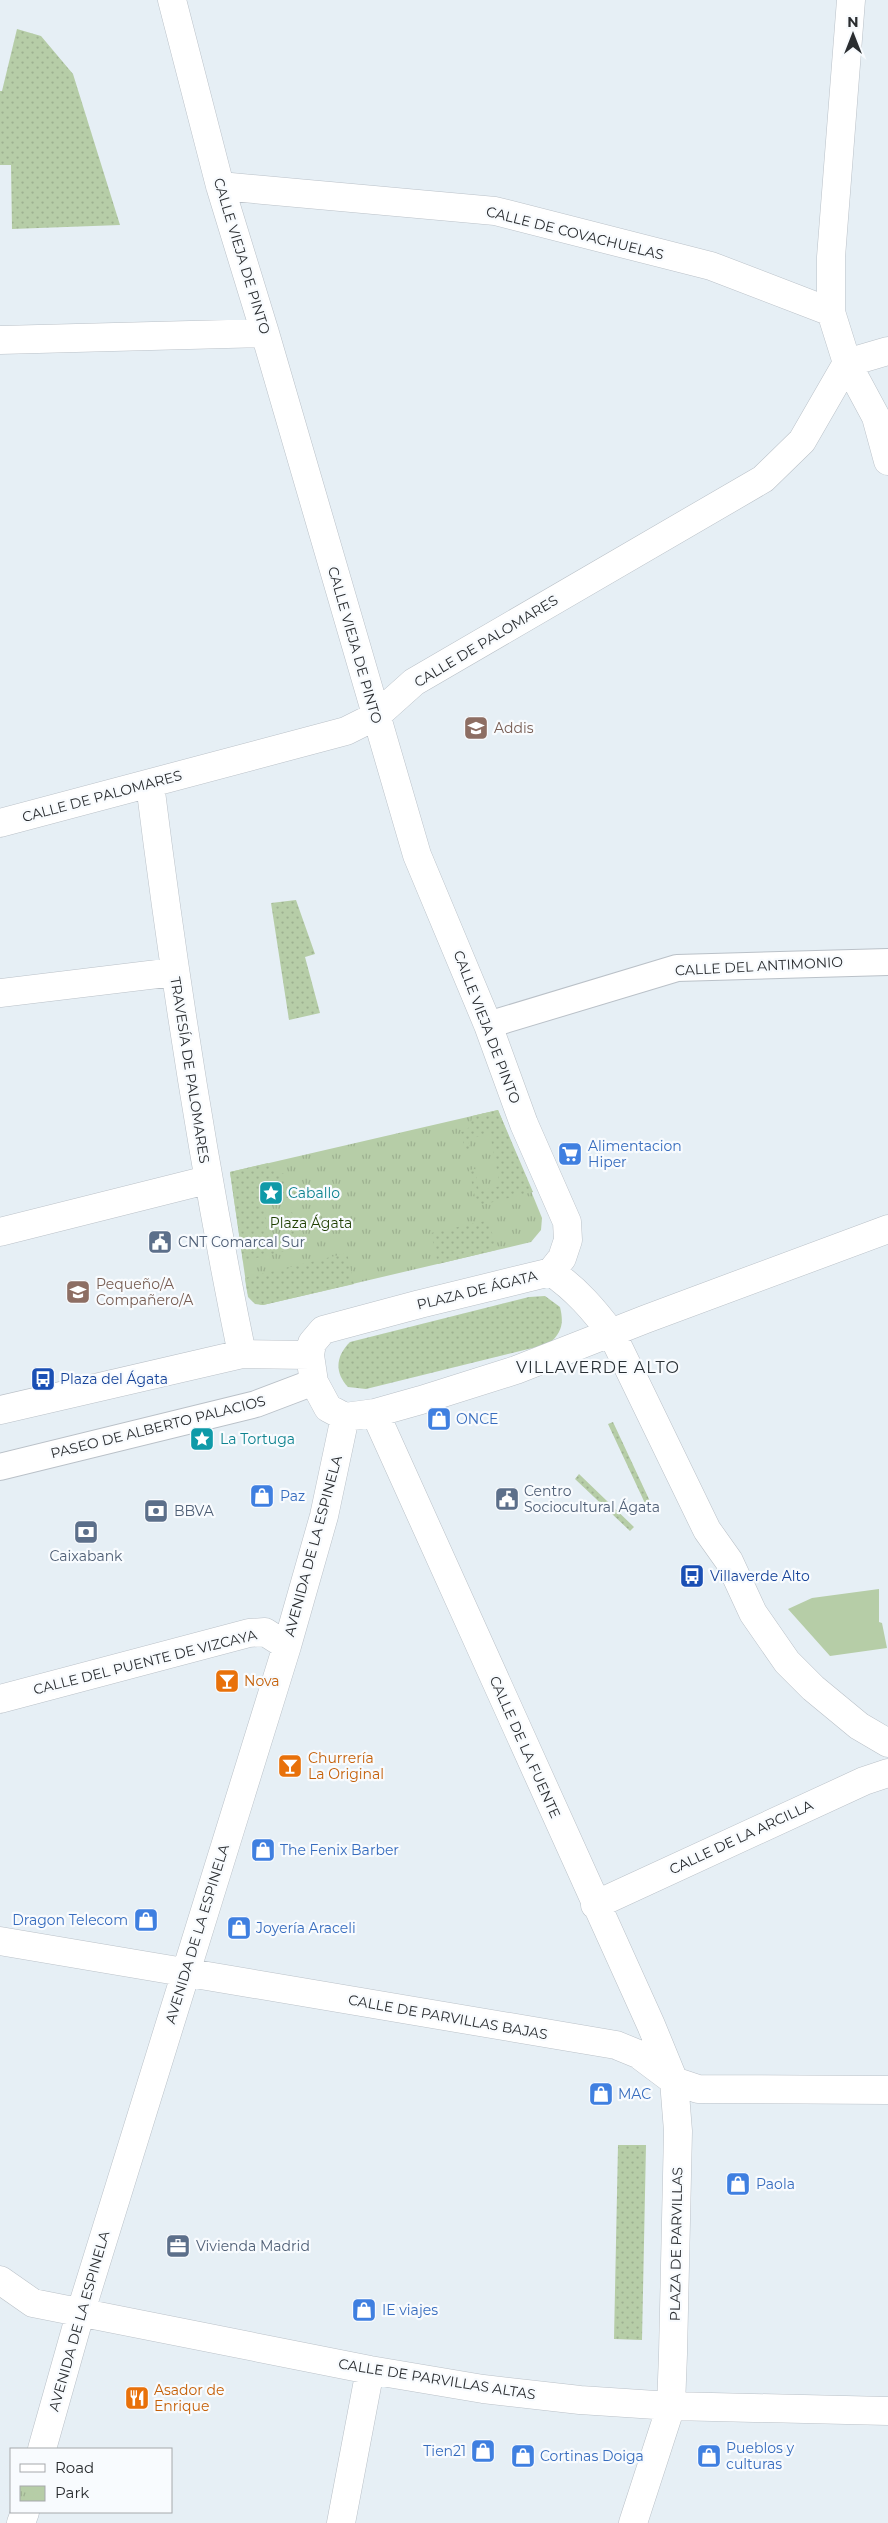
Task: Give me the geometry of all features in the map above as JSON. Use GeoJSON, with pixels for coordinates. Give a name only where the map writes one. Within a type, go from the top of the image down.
{"type":"FeatureCollection","features":[{"type":"Feature","properties":{"kind":"street","name":"CALLE VIEJA DE PINTO"},"geometry":{"type":"LineString","coordinates":[[172,0],[220,186],[265,333],[417,855],[488,1024],[524,1124],[567,1222],[568,1240],[562,1258],[551,1272]]}},
{"type":"Feature","properties":{"kind":"street"},"geometry":{"type":"LineString","coordinates":[[851,0],[831,257],[831,312],[846,363],[876,417],[888,461]]}},
{"type":"Feature","properties":{"kind":"street","name":"CALLE DE COVACHUELAS"},"geometry":{"type":"LineString","coordinates":[[220,186],[495,211],[711,266],[831,312]]}},
{"type":"Feature","properties":{"kind":"street"},"geometry":{"type":"LineString","coordinates":[[0,340],[265,333]]}},
{"type":"Feature","properties":{"kind":"street"},"geometry":{"type":"LineString","coordinates":[[846,363],[888,351]]}},
{"type":"Feature","properties":{"kind":"street","name":"CALLE DE PALOMARES"},"geometry":{"type":"LineString","coordinates":[[0,823],[346,731],[376,716],[414,682],[763,479],[802,441],[846,363]]}},
{"type":"Feature","properties":{"kind":"street","name":"TRAVESÍA DE PALOMARES"},"geometry":{"type":"LineString","coordinates":[[150,784],[174,972],[207,1180],[242,1354]]}},
{"type":"Feature","properties":{"kind":"street","name":"CALLE DEL ANTIMONIO"},"geometry":{"type":"LineString","coordinates":[[488,1024],[677,968],[888,962]]}},
{"type":"Feature","properties":{"kind":"street"},"geometry":{"type":"LineString","coordinates":[[0,993],[174,972]]}},
{"type":"Feature","properties":{"kind":"street"},"geometry":{"type":"LineString","coordinates":[[0,1232],[207,1180]]}},
{"type":"Feature","properties":{"kind":"street"},"geometry":{"type":"LineString","coordinates":[[0,1410],[242,1354],[310,1355],[314,1382],[328,1408],[345,1417],[375,1413],[516,1370],[612,1334],[646,1319],[888,1229]]}},
{"type":"Feature","properties":{"kind":"street","name":"PLAZA DE ÁGATA"},"geometry":{"type":"LineString","coordinates":[[310,1355],[312,1343],[323,1330],[551,1272],[568,1284],[591,1307],[612,1334],[707,1530],[729,1561],[753,1613],[787,1662],[813,1688],[860,1726],[888,1743]]}},
{"type":"Feature","properties":{"kind":"street","name":"PASEO DE ALBERTO PALACIOS"},"geometry":{"type":"LineString","coordinates":[[0,1467],[256,1404],[314,1382]]}},
{"type":"Feature","properties":{"kind":"street","name":"CALLE DE LA FUENTE"},"geometry":{"type":"LineString","coordinates":[[375,1413],[674,2081]]}},
{"type":"Feature","properties":{"kind":"street","name":"AVENIDA DE LA ESPINELA"},"geometry":{"type":"LineString","coordinates":[[42,2448],[81,2311],[184,1973],[287,1646],[324,1516],[345,1417]]}},
{"type":"Feature","properties":{"kind":"street","name":"CALLE DEL PUENTE DE VIZCAYA"},"geometry":{"type":"LineString","coordinates":[[0,1699],[249,1633],[265,1632],[287,1646]]}},
{"type":"Feature","properties":{"kind":"street","name":"CALLE DE LA ARCILLA"},"geometry":{"type":"LineString","coordinates":[[595,1905],[864,1781],[888,1773]]}},
{"type":"Feature","properties":{"kind":"street","name":"CALLE DE PARVILLAS BAJAS"},"geometry":{"type":"LineString","coordinates":[[0,1941],[616,2045],[638,2054],[674,2081],[698,2089],[888,2090]]}},
{"type":"Feature","properties":{"kind":"street","name":"PLAZA DE PARVILLAS"},"geometry":{"type":"LineString","coordinates":[[634,2523],[671,2406],[678,2131],[674,2081]]}},
{"type":"Feature","properties":{"kind":"street"},"geometry":{"type":"LineString","coordinates":[[0,2280],[34,2303]]}},
{"type":"Feature","properties":{"kind":"street","name":"CALLE DE PARVILLAS ALTAS"},"geometry":{"type":"LineString","coordinates":[[0,2302],[34,2303],[81,2311],[370,2370],[483,2389],[580,2400],[671,2406],[888,2411]]}},
{"type":"Feature","properties":{"kind":"street"},"geometry":{"type":"LineString","coordinates":[[342,2523],[370,2370]]}},
{"type":"Feature","properties":{"kind":"green space"},"geometry":{"type":"Polygon","coordinates":[[[17,29],[41,36],[73,74],[120,225],[12,229],[11,165],[0,165],[0,91],[2,91],[17,29]]]}},
{"type":"Feature","properties":{"kind":"green space"},"geometry":{"type":"Polygon","coordinates":[[[296,900],[315,954],[305,957],[320,1013],[289,1020],[271,903],[296,900]]]}},
{"type":"Feature","properties":{"kind":"green space","name":"Plaza Ágata"},"geometry":{"type":"Polygon","coordinates":[[[498,1110],[542,1218],[541,1230],[531,1242],[263,1305],[255,1304],[248,1297],[230,1172],[498,1110]]]}},
{"type":"Feature","properties":{"kind":"green space"},"geometry":{"type":"Polygon","coordinates":[[[498,1110],[533,1192],[477,1206],[469,1170],[475,1169],[479,1191],[500,1186],[490,1134],[468,1139],[471,1155],[466,1156],[461,1132],[469,1126],[472,1116],[498,1110]]]}},
{"type":"Feature","properties":{"kind":"green space"},"geometry":{"type":"Polygon","coordinates":[[[268,1163],[272,1170],[280,1174],[284,1173],[289,1198],[284,1198],[280,1182],[259,1187],[269,1239],[291,1235],[286,1213],[292,1212],[299,1248],[243,1261],[230,1172],[268,1163]]]}},
{"type":"Feature","properties":{"kind":"green space"},"geometry":{"type":"Polygon","coordinates":[[[489,1220],[496,1250],[438,1264],[431,1233],[489,1220]]]}},
{"type":"Feature","properties":{"kind":"green space"},"geometry":{"type":"Polygon","coordinates":[[[347,1253],[354,1284],[263,1305],[254,1302],[249,1296],[245,1278],[347,1253]]]}},
{"type":"Feature","properties":{"kind":"green space"},"geometry":{"type":"Polygon","coordinates":[[[545,1296],[560,1307],[562,1318],[557,1336],[549,1344],[366,1389],[348,1387],[340,1376],[338,1364],[345,1347],[350,1342],[529,1297],[545,1296]]]}},
{"type":"Feature","properties":{"kind":"green space"},"geometry":{"type":"Polygon","coordinates":[[[613,1422],[655,1512],[650,1514],[608,1424],[613,1422]]]}},
{"type":"Feature","properties":{"kind":"green space"},"geometry":{"type":"Polygon","coordinates":[[[579,1474],[634,1527],[630,1531],[575,1479],[579,1474]]]}},
{"type":"Feature","properties":{"kind":"green space"},"geometry":{"type":"Polygon","coordinates":[[[879,1589],[879,1622],[882,1623],[887,1648],[830,1656],[788,1609],[812,1598],[879,1589]]]}},
{"type":"Feature","properties":{"kind":"green space"},"geometry":{"type":"Polygon","coordinates":[[[618,2145],[646,2145],[642,2340],[614,2339],[618,2145]]]}},
{"type":"Feature","properties":{"kind":"place","name":"Addis"},"geometry":{"type":"Point","coordinates":[476,728]}},
{"type":"Feature","properties":{"kind":"place","name":"Alimentacion Hiper"},"geometry":{"type":"Point","coordinates":[570,1154]}},
{"type":"Feature","properties":{"kind":"place","name":"Caballo"},"geometry":{"type":"Point","coordinates":[271,1193]}},
{"type":"Feature","properties":{"kind":"place","name":"CNT Comarcal Sur"},"geometry":{"type":"Point","coordinates":[160,1242]}},
{"type":"Feature","properties":{"kind":"place","name":"Pequeño/A Compañero/A"},"geometry":{"type":"Point","coordinates":[78,1292]}},
{"type":"Feature","properties":{"kind":"place","name":"Plaza del Ágata"},"geometry":{"type":"Point","coordinates":[43,1379]}},
{"type":"Feature","properties":{"kind":"place","name":"ONCE"},"geometry":{"type":"Point","coordinates":[439,1419]}},
{"type":"Feature","properties":{"kind":"place","name":"La Tortuga"},"geometry":{"type":"Point","coordinates":[202,1439]}},
{"type":"Feature","properties":{"kind":"place","name":"Paz"},"geometry":{"type":"Point","coordinates":[262,1496]}},
{"type":"Feature","properties":{"kind":"place","name":"Centro Sociocultural Ágata"},"geometry":{"type":"Point","coordinates":[507,1499]}},
{"type":"Feature","properties":{"kind":"place","name":"BBVA"},"geometry":{"type":"Point","coordinates":[156,1511]}},
{"type":"Feature","properties":{"kind":"place","name":"Caixabank"},"geometry":{"type":"Point","coordinates":[86,1532]}},
{"type":"Feature","properties":{"kind":"place","name":"Villaverde Alto"},"geometry":{"type":"Point","coordinates":[692,1576]}},
{"type":"Feature","properties":{"kind":"place","name":"Nova"},"geometry":{"type":"Point","coordinates":[227,1681]}},
{"type":"Feature","properties":{"kind":"place","name":"Churrería La Original"},"geometry":{"type":"Point","coordinates":[290,1766]}},
{"type":"Feature","properties":{"kind":"place","name":"The Fenix Barber"},"geometry":{"type":"Point","coordinates":[263,1850]}},
{"type":"Feature","properties":{"kind":"place","name":"Dragon Telecom"},"geometry":{"type":"Point","coordinates":[146,1920]}},
{"type":"Feature","properties":{"kind":"place","name":"Joyería Araceli"},"geometry":{"type":"Point","coordinates":[239,1928]}},
{"type":"Feature","properties":{"kind":"place","name":"MAC"},"geometry":{"type":"Point","coordinates":[601,2094]}},
{"type":"Feature","properties":{"kind":"place","name":"Paola"},"geometry":{"type":"Point","coordinates":[738,2184]}},
{"type":"Feature","properties":{"kind":"place","name":"Vivienda Madrid"},"geometry":{"type":"Point","coordinates":[178,2246]}},
{"type":"Feature","properties":{"kind":"place","name":"IE viajes"},"geometry":{"type":"Point","coordinates":[364,2310]}},
{"type":"Feature","properties":{"kind":"place","name":"Asador de Enrique"},"geometry":{"type":"Point","coordinates":[137,2398]}},
{"type":"Feature","properties":{"kind":"place","name":"Tien21"},"geometry":{"type":"Point","coordinates":[483,2451]}},
{"type":"Feature","properties":{"kind":"place","name":"Cortinas Doiga"},"geometry":{"type":"Point","coordinates":[523,2456]}},
{"type":"Feature","properties":{"kind":"place","name":"Pueblos y culturas"},"geometry":{"type":"Point","coordinates":[709,2456]}},
{"type":"Feature","properties":{"kind":"district","name":"VILLAVERDE ALTO"},"geometry":{"type":"Point","coordinates":[598,1367]}}]}
